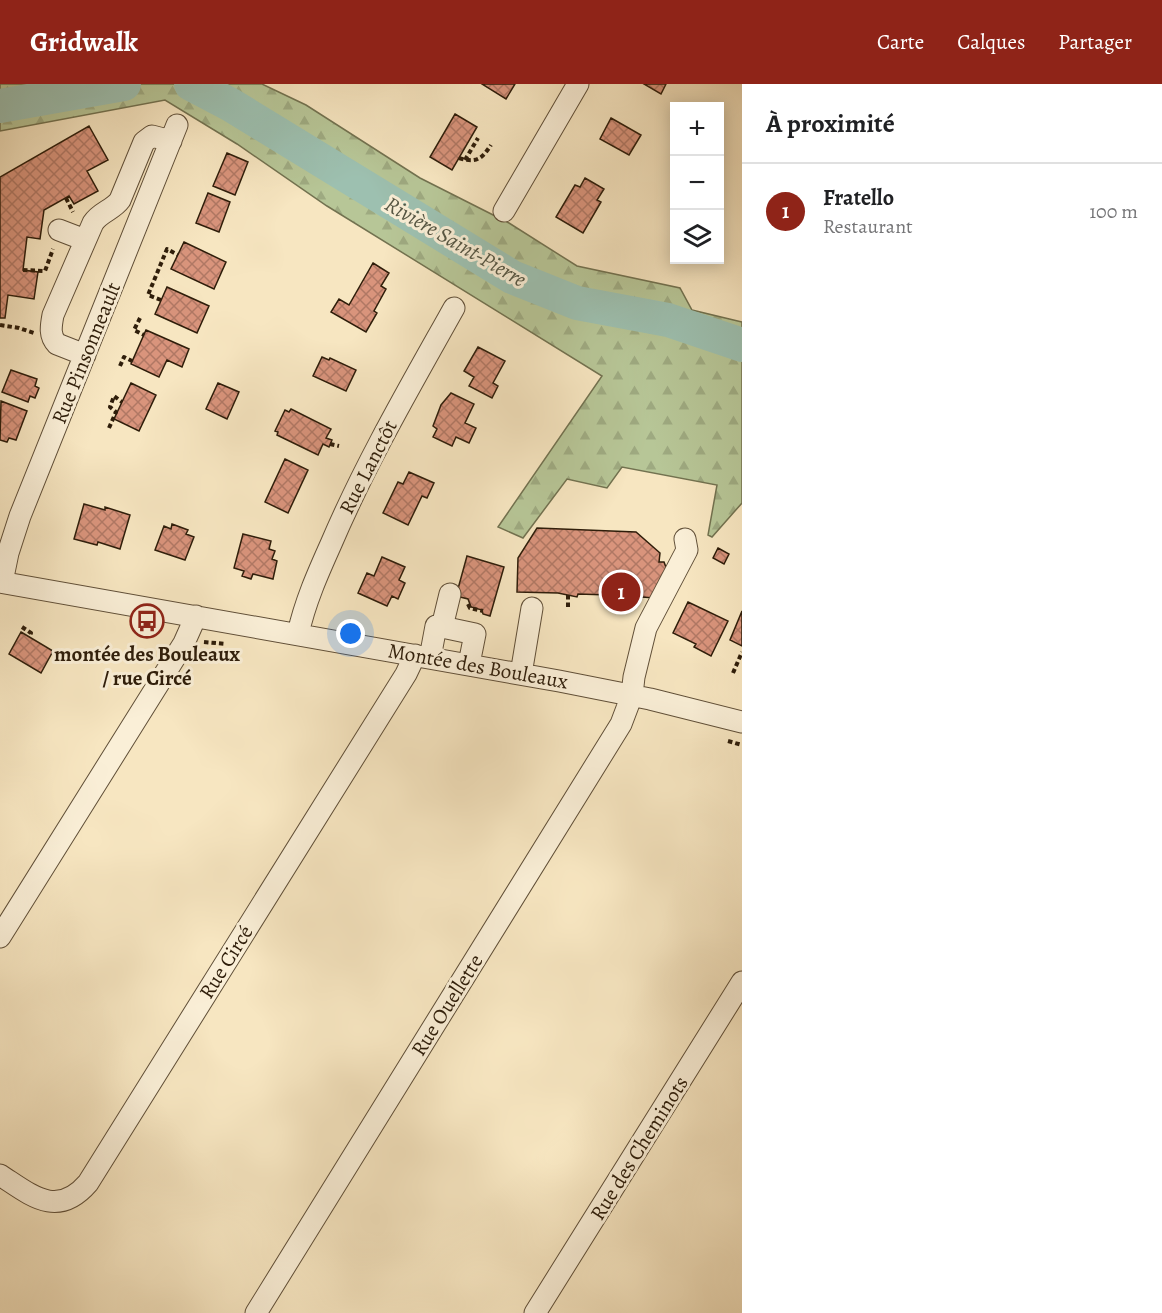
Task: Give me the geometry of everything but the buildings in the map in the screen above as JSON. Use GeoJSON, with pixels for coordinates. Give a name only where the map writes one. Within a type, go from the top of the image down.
{"type":"FeatureCollection","features":[{"type":"Feature","properties":{"kind":"street"},"geometry":{"type":"LineString","coordinates":[[504,211],[578,84]]}},
{"type":"Feature","properties":{"kind":"street","name":"Rue Pinsonneault"},"geometry":{"type":"LineString","coordinates":[[1,582],[20,516],[174,133],[152,136],[144,142],[120,200],[110,210],[96,218],[85,240]]}},
{"type":"Feature","properties":{"kind":"street"},"geometry":{"type":"LineString","coordinates":[[59,230],[85,240],[53,315],[51,334],[57,344],[85,355]]}},
{"type":"Feature","properties":{"kind":"street","name":"Rue Lanctôt"},"geometry":{"type":"LineString","coordinates":[[298,634],[307,597],[348,504],[454,308]]}},
{"type":"Feature","properties":{"kind":"street","name":"Rue Ouellette"},"geometry":{"type":"LineString","coordinates":[[256,1313],[621,724],[632,695],[646,628],[687,550],[685,539]]}},
{"type":"Feature","properties":{"kind":"street","name":"Montée des Bouleaux"},"geometry":{"type":"LineString","coordinates":[[1,582],[469,664],[632,695],[742,722]]}},
{"type":"Feature","properties":{"kind":"street"},"geometry":{"type":"LineString","coordinates":[[450,594],[442,627],[475,634],[469,664]]}},
{"type":"Feature","properties":{"kind":"street"},"geometry":{"type":"LineString","coordinates":[[521,674],[532,608]]}},
{"type":"Feature","properties":{"kind":"street"},"geometry":{"type":"LineString","coordinates":[[0,937],[184,643],[196,616]]}},
{"type":"Feature","properties":{"kind":"street","name":"Rue Circé"},"geometry":{"type":"LineString","coordinates":[[0,1175],[45,1201],[74,1197],[88,1183],[406,674],[422,656],[436,626],[442,627]]}},
{"type":"Feature","properties":{"kind":"street","name":"Rue des Cheminots"},"geometry":{"type":"LineString","coordinates":[[535,1313],[742,982]]}},
{"type":"Feature","properties":{"kind":"path"},"geometry":{"type":"LineString","coordinates":[[465,159],[478,138]]}},
{"type":"Feature","properties":{"kind":"path"},"geometry":{"type":"LineString","coordinates":[[459,158],[470,161],[478,160],[486,154],[491,145]]}},
{"type":"Feature","properties":{"kind":"path"},"geometry":{"type":"LineString","coordinates":[[66,198],[73,212]]}},
{"type":"Feature","properties":{"kind":"path"},"geometry":{"type":"LineString","coordinates":[[161,300],[148,295],[157,271],[167,249],[178,255]]}},
{"type":"Feature","properties":{"kind":"path"},"geometry":{"type":"LineString","coordinates":[[140,318],[134,330],[144,335]]}},
{"type":"Feature","properties":{"kind":"path"},"geometry":{"type":"LineString","coordinates":[[0,325],[22,329]]}},
{"type":"Feature","properties":{"kind":"path"},"geometry":{"type":"LineString","coordinates":[[120,366],[124,357],[132,361]]}},
{"type":"Feature","properties":{"kind":"path"},"geometry":{"type":"LineString","coordinates":[[109,428],[116,412],[110,408],[114,396],[122,402]]}},
{"type":"Feature","properties":{"kind":"path"},"geometry":{"type":"LineString","coordinates":[[330,444],[339,446]]}},
{"type":"Feature","properties":{"kind":"path"},"geometry":{"type":"LineString","coordinates":[[568,595],[568,609]]}},
{"type":"Feature","properties":{"kind":"path"},"geometry":{"type":"LineString","coordinates":[[620,597],[620,611]]}},
{"type":"Feature","properties":{"kind":"path"},"geometry":{"type":"LineString","coordinates":[[21,627],[31,633],[29,637]]}},
{"type":"Feature","properties":{"kind":"path"},"geometry":{"type":"LineString","coordinates":[[733,673],[742,652]]}},
{"type":"Feature","properties":{"kind":"green space"},"geometry":{"type":"Polygon","coordinates":[[[0,84],[262,84],[306,105],[420,178],[509,223],[577,266],[680,288],[692,310],[742,322],[742,503],[712,537],[708,535],[717,485],[622,467],[607,488],[567,479],[523,538],[498,527],[602,376],[327,206],[237,144],[165,100],[0,131],[0,84]]]}},
{"type":"Feature","properties":{"kind":"waterway","name":"Rivière Saint-Pierre"},"geometry":{"type":"LineString","coordinates":[[0,106],[124,84]]}},
{"type":"Feature","properties":{"kind":"waterway","name":"Rivière Saint-Pierre"},"geometry":{"type":"LineString","coordinates":[[191,84],[231,105],[512,277],[577,303],[668,320],[742,345]]}},
{"type":"Feature","properties":{"kind":"place","name":"Fratello"},"geometry":{"type":"Point","coordinates":[621,592]}},
{"type":"Feature","properties":{"kind":"place","name":"montée des Bouleaux / rue Circé"},"geometry":{"type":"Point","coordinates":[147,621]}}]}
